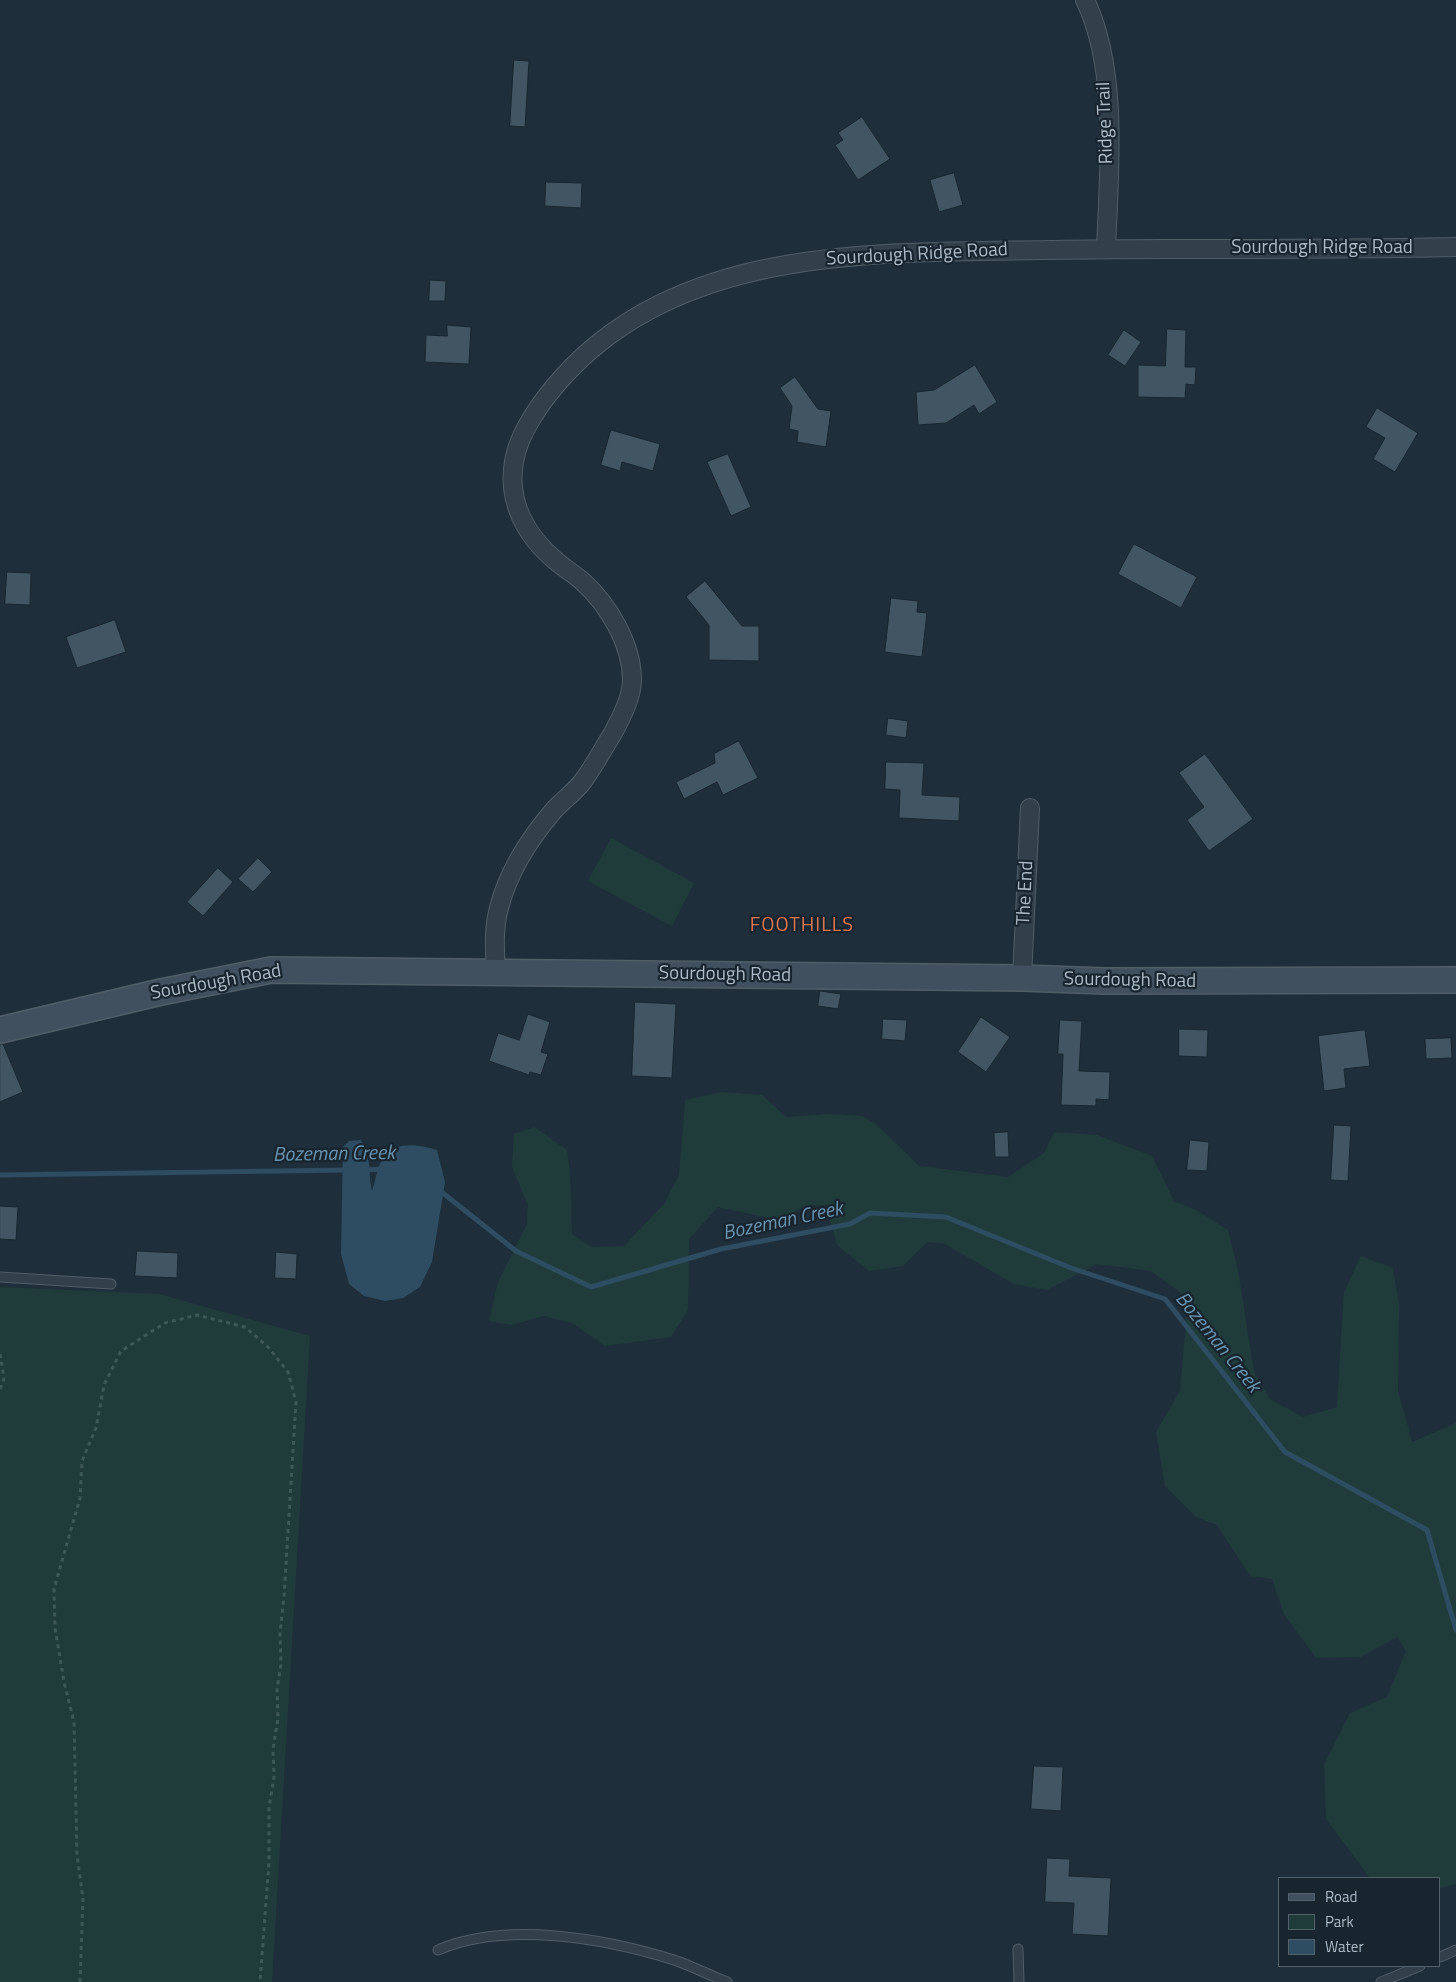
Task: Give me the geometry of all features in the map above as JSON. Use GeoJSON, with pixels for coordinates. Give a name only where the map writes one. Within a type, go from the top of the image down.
{"type":"FeatureCollection","features":[{"type":"Feature","properties":{"kind":"street","name":"Ridge Trail"},"geometry":{"type":"LineString","coordinates":[[1085,0],[1096,22],[1107,96],[1106,249]]}},
{"type":"Feature","properties":{"kind":"street","name":"Sourdough Ridge Road"},"geometry":{"type":"LineString","coordinates":[[496,973],[494,936],[499,908],[512,872],[531,840],[554,810],[581,783],[602,751],[622,717],[632,682],[627,647],[608,612],[584,583],[554,559],[528,533],[513,496],[514,460],[528,424],[549,393],[574,364],[603,340],[634,318],[667,300],[702,286],[738,275],[812,260],[887,252],[1456,247]]}},
{"type":"Feature","properties":{"kind":"street","name":"The End"},"geometry":{"type":"LineString","coordinates":[[1022,978],[1030,808]]}},
{"type":"Feature","properties":{"kind":"street","name":"Sourdough Road"},"geometry":{"type":"LineString","coordinates":[[0,1030],[161,992],[271,970],[1022,978],[1105,982],[1456,980]]}},
{"type":"Feature","properties":{"kind":"lane"},"geometry":{"type":"LineString","coordinates":[[0,1278],[110,1284]]}},
{"type":"Feature","properties":{"kind":"lane"},"geometry":{"type":"LineString","coordinates":[[438,1950],[450,1945],[500,1936],[532,1935],[581,1940],[626,1948],[674,1961],[727,1982]]}},
{"type":"Feature","properties":{"kind":"lane"},"geometry":{"type":"LineString","coordinates":[[1018,1949],[1019,1982]]}},
{"type":"Feature","properties":{"kind":"lane"},"geometry":{"type":"LineString","coordinates":[[1441,1957],[1456,1950]]}},
{"type":"Feature","properties":{"kind":"lane"},"geometry":{"type":"LineString","coordinates":[[1381,1982],[1418,1967]]}},
{"type":"Feature","properties":{"kind":"path"},"geometry":{"type":"LineString","coordinates":[[80,1982],[83,1898],[77,1855],[74,1722],[64,1682],[55,1628],[54,1589],[80,1498],[82,1461],[96,1428],[104,1385],[121,1351],[165,1323],[198,1315],[245,1327],[268,1347],[288,1372],[296,1402],[284,1597],[280,1633],[281,1664],[277,1689],[278,1718],[272,1749],[274,1776],[269,1808],[268,1862],[260,1982]]}},
{"type":"Feature","properties":{"kind":"path"},"geometry":{"type":"LineString","coordinates":[[0,1354],[4,1378],[0,1390]]}},
{"type":"Feature","properties":{"kind":"green space"},"geometry":{"type":"Polygon","coordinates":[[[611,838],[694,883],[672,926],[588,881],[611,838]]]}},
{"type":"Feature","properties":{"kind":"green space"},"geometry":{"type":"Polygon","coordinates":[[[721,1092],[762,1095],[786,1117],[829,1114],[862,1116],[877,1125],[919,1166],[1008,1177],[1044,1153],[1054,1132],[1097,1135],[1152,1156],[1174,1201],[1196,1210],[1228,1230],[1238,1270],[1254,1372],[1270,1399],[1303,1417],[1337,1407],[1344,1292],[1361,1256],[1393,1268],[1399,1305],[1398,1391],[1412,1442],[1456,1423],[1456,1884],[1441,1888],[1441,1877],[1369,1877],[1326,1819],[1324,1765],[1350,1713],[1387,1697],[1406,1651],[1397,1637],[1361,1657],[1316,1658],[1284,1614],[1272,1579],[1250,1576],[1217,1525],[1196,1517],[1165,1486],[1156,1432],[1180,1391],[1188,1298],[1151,1271],[1097,1264],[1047,1290],[1014,1284],[943,1243],[927,1242],[903,1266],[869,1271],[837,1245],[826,1205],[807,1205],[779,1220],[718,1207],[689,1239],[688,1310],[671,1337],[605,1346],[572,1323],[544,1316],[512,1325],[489,1321],[498,1282],[527,1224],[528,1205],[512,1167],[514,1134],[534,1127],[567,1150],[570,1173],[572,1234],[592,1247],[624,1246],[664,1204],[679,1175],[685,1100],[721,1092]]]}},
{"type":"Feature","properties":{"kind":"green space"},"geometry":{"type":"Polygon","coordinates":[[[0,1287],[159,1294],[310,1336],[272,1982],[0,1982],[0,1287]]]}},
{"type":"Feature","properties":{"kind":"water"},"geometry":{"type":"Polygon","coordinates":[[[361,1140],[367,1152],[372,1191],[384,1157],[395,1148],[409,1145],[437,1150],[445,1182],[432,1262],[420,1287],[403,1298],[385,1301],[364,1296],[349,1284],[341,1254],[343,1147],[349,1141],[361,1140]]]}},
{"type":"Feature","properties":{"kind":"building"},"geometry":{"type":"Polygon","coordinates":[[[514,60],[529,61],[525,127],[510,126],[514,60]]]}},
{"type":"Feature","properties":{"kind":"building"},"geometry":{"type":"Polygon","coordinates":[[[862,117],[890,159],[858,180],[835,145],[843,140],[838,133],[862,117]]]}},
{"type":"Feature","properties":{"kind":"building"},"geometry":{"type":"Polygon","coordinates":[[[954,173],[963,205],[939,212],[930,180],[954,173]]]}},
{"type":"Feature","properties":{"kind":"building"},"geometry":{"type":"Polygon","coordinates":[[[546,182],[582,183],[581,208],[545,206],[546,182]]]}},
{"type":"Feature","properties":{"kind":"building"},"geometry":{"type":"Polygon","coordinates":[[[430,280],[446,281],[445,301],[429,301],[430,280]]]}},
{"type":"Feature","properties":{"kind":"building"},"geometry":{"type":"Polygon","coordinates":[[[447,325],[471,327],[469,364],[425,362],[426,335],[447,336],[447,325]]]}},
{"type":"Feature","properties":{"kind":"building"},"geometry":{"type":"Polygon","coordinates":[[[1167,329],[1186,330],[1185,367],[1196,367],[1195,385],[1186,384],[1185,398],[1138,397],[1138,365],[1165,366],[1167,329]]]}},
{"type":"Feature","properties":{"kind":"building"},"geometry":{"type":"Polygon","coordinates":[[[1124,330],[1141,342],[1125,366],[1108,355],[1124,330]]]}},
{"type":"Feature","properties":{"kind":"building"},"geometry":{"type":"Polygon","coordinates":[[[975,365],[997,402],[979,414],[974,405],[946,423],[918,425],[916,392],[934,390],[975,365]]]}},
{"type":"Feature","properties":{"kind":"building"},"geometry":{"type":"Polygon","coordinates":[[[795,377],[818,409],[831,411],[826,447],[797,442],[798,431],[789,429],[792,406],[780,388],[795,377]]]}},
{"type":"Feature","properties":{"kind":"building"},"geometry":{"type":"Polygon","coordinates":[[[1377,408],[1418,433],[1395,472],[1373,459],[1385,438],[1366,427],[1377,408]]]}},
{"type":"Feature","properties":{"kind":"building"},"geometry":{"type":"Polygon","coordinates":[[[611,430],[660,444],[653,471],[622,462],[620,471],[601,465],[611,430]]]}},
{"type":"Feature","properties":{"kind":"building"},"geometry":{"type":"Polygon","coordinates":[[[728,454],[751,507],[731,516],[707,462],[728,454]]]}},
{"type":"Feature","properties":{"kind":"building"},"geometry":{"type":"Polygon","coordinates":[[[1134,544],[1197,577],[1181,608],[1118,574],[1134,544]]]}},
{"type":"Feature","properties":{"kind":"building"},"geometry":{"type":"Polygon","coordinates":[[[7,572],[31,573],[30,605],[5,604],[7,572]]]}},
{"type":"Feature","properties":{"kind":"building"},"geometry":{"type":"Polygon","coordinates":[[[705,581],[742,626],[759,626],[759,661],[709,660],[709,625],[686,597],[705,581]]]}},
{"type":"Feature","properties":{"kind":"building"},"geometry":{"type":"Polygon","coordinates":[[[891,598],[918,601],[917,612],[927,613],[922,657],[885,652],[891,598]]]}},
{"type":"Feature","properties":{"kind":"building"},"geometry":{"type":"Polygon","coordinates":[[[115,620],[126,652],[77,668],[66,637],[115,620]]]}},
{"type":"Feature","properties":{"kind":"building"},"geometry":{"type":"Polygon","coordinates":[[[888,718],[908,721],[906,738],[886,735],[888,718]]]}},
{"type":"Feature","properties":{"kind":"building"},"geometry":{"type":"Polygon","coordinates":[[[739,741],[758,778],[723,795],[717,782],[684,799],[676,782],[715,763],[714,754],[739,741]]]}},
{"type":"Feature","properties":{"kind":"building"},"geometry":{"type":"Polygon","coordinates":[[[1205,754],[1253,819],[1209,851],[1187,820],[1204,807],[1179,773],[1205,754]]]}},
{"type":"Feature","properties":{"kind":"building"},"geometry":{"type":"Polygon","coordinates":[[[886,762],[924,763],[922,795],[960,797],[959,821],[899,818],[900,790],[885,789],[886,762]]]}},
{"type":"Feature","properties":{"kind":"building"},"geometry":{"type":"Polygon","coordinates":[[[258,858],[272,872],[253,892],[238,879],[258,858]]]}},
{"type":"Feature","properties":{"kind":"building"},"geometry":{"type":"Polygon","coordinates":[[[218,868],[233,882],[203,916],[187,902],[218,868]]]}},
{"type":"Feature","properties":{"kind":"building"},"geometry":{"type":"Polygon","coordinates":[[[820,991],[841,994],[838,1009],[818,1006],[820,991]]]}},
{"type":"Feature","properties":{"kind":"building"},"geometry":{"type":"Polygon","coordinates":[[[635,1002],[676,1004],[672,1078],[632,1076],[635,1002]]]}},
{"type":"Feature","properties":{"kind":"building"},"geometry":{"type":"Polygon","coordinates":[[[528,1014],[550,1022],[541,1052],[548,1054],[541,1075],[530,1072],[529,1075],[489,1061],[498,1033],[519,1040],[528,1014]]]}},
{"type":"Feature","properties":{"kind":"building"},"geometry":{"type":"Polygon","coordinates":[[[981,1017],[1010,1037],[986,1072],[958,1052],[981,1017]]]}},
{"type":"Feature","properties":{"kind":"building"},"geometry":{"type":"Polygon","coordinates":[[[883,1019],[907,1020],[905,1041],[882,1039],[883,1019]]]}},
{"type":"Feature","properties":{"kind":"building"},"geometry":{"type":"Polygon","coordinates":[[[1060,1020],[1082,1021],[1079,1071],[1110,1072],[1109,1100],[1096,1099],[1096,1106],[1061,1105],[1063,1054],[1058,1054],[1060,1020]]]}},
{"type":"Feature","properties":{"kind":"building"},"geometry":{"type":"Polygon","coordinates":[[[1179,1029],[1208,1030],[1207,1057],[1179,1056],[1179,1029]]]}},
{"type":"Feature","properties":{"kind":"building"},"geometry":{"type":"Polygon","coordinates":[[[1365,1030],[1370,1066],[1344,1069],[1346,1088],[1324,1091],[1318,1036],[1365,1030]]]}},
{"type":"Feature","properties":{"kind":"building"},"geometry":{"type":"Polygon","coordinates":[[[1451,1038],[1452,1058],[1426,1059],[1425,1039],[1451,1038]]]}},
{"type":"Feature","properties":{"kind":"building"},"geometry":{"type":"Polygon","coordinates":[[[0,1044],[3,1044],[23,1092],[0,1102],[0,1044]]]}},
{"type":"Feature","properties":{"kind":"building"},"geometry":{"type":"Polygon","coordinates":[[[1334,1125],[1351,1126],[1348,1181],[1331,1180],[1334,1125]]]}},
{"type":"Feature","properties":{"kind":"building"},"geometry":{"type":"Polygon","coordinates":[[[1008,1132],[1009,1157],[995,1157],[994,1133],[1008,1132]]]}},
{"type":"Feature","properties":{"kind":"building"},"geometry":{"type":"Polygon","coordinates":[[[1190,1140],[1209,1142],[1207,1171],[1187,1170],[1190,1140]]]}},
{"type":"Feature","properties":{"kind":"building"},"geometry":{"type":"Polygon","coordinates":[[[0,1206],[18,1207],[16,1240],[0,1239],[0,1206]]]}},
{"type":"Feature","properties":{"kind":"building"},"geometry":{"type":"Polygon","coordinates":[[[137,1251],[178,1253],[177,1278],[135,1276],[137,1251]]]}},
{"type":"Feature","properties":{"kind":"building"},"geometry":{"type":"Polygon","coordinates":[[[276,1252],[297,1254],[296,1279],[275,1278],[276,1252]]]}},
{"type":"Feature","properties":{"kind":"building"},"geometry":{"type":"Polygon","coordinates":[[[1034,1766],[1063,1767],[1061,1811],[1031,1809],[1034,1766]]]}},
{"type":"Feature","properties":{"kind":"building"},"geometry":{"type":"Polygon","coordinates":[[[1047,1858],[1070,1859],[1069,1876],[1111,1878],[1108,1936],[1072,1934],[1074,1903],[1045,1902],[1047,1858]]]}},
{"type":"Feature","properties":{"kind":"waterway","name":"Bozeman Creek"},"geometry":{"type":"LineString","coordinates":[[364,1170],[385,1169]]}},
{"type":"Feature","properties":{"kind":"waterway","name":"Bozeman Creek"},"geometry":{"type":"LineString","coordinates":[[0,1175],[348,1170]]}},
{"type":"Feature","properties":{"kind":"waterway","name":"Bozeman Creek"},"geometry":{"type":"LineString","coordinates":[[439,1190],[516,1251],[591,1287],[721,1249],[850,1224],[870,1213],[946,1217],[1071,1268],[1165,1299],[1285,1452],[1427,1530],[1456,1630]]}},
{"type":"Feature","properties":{"kind":"district","name":"FOOTHILLS"},"geometry":{"type":"Point","coordinates":[802,926]}}]}
